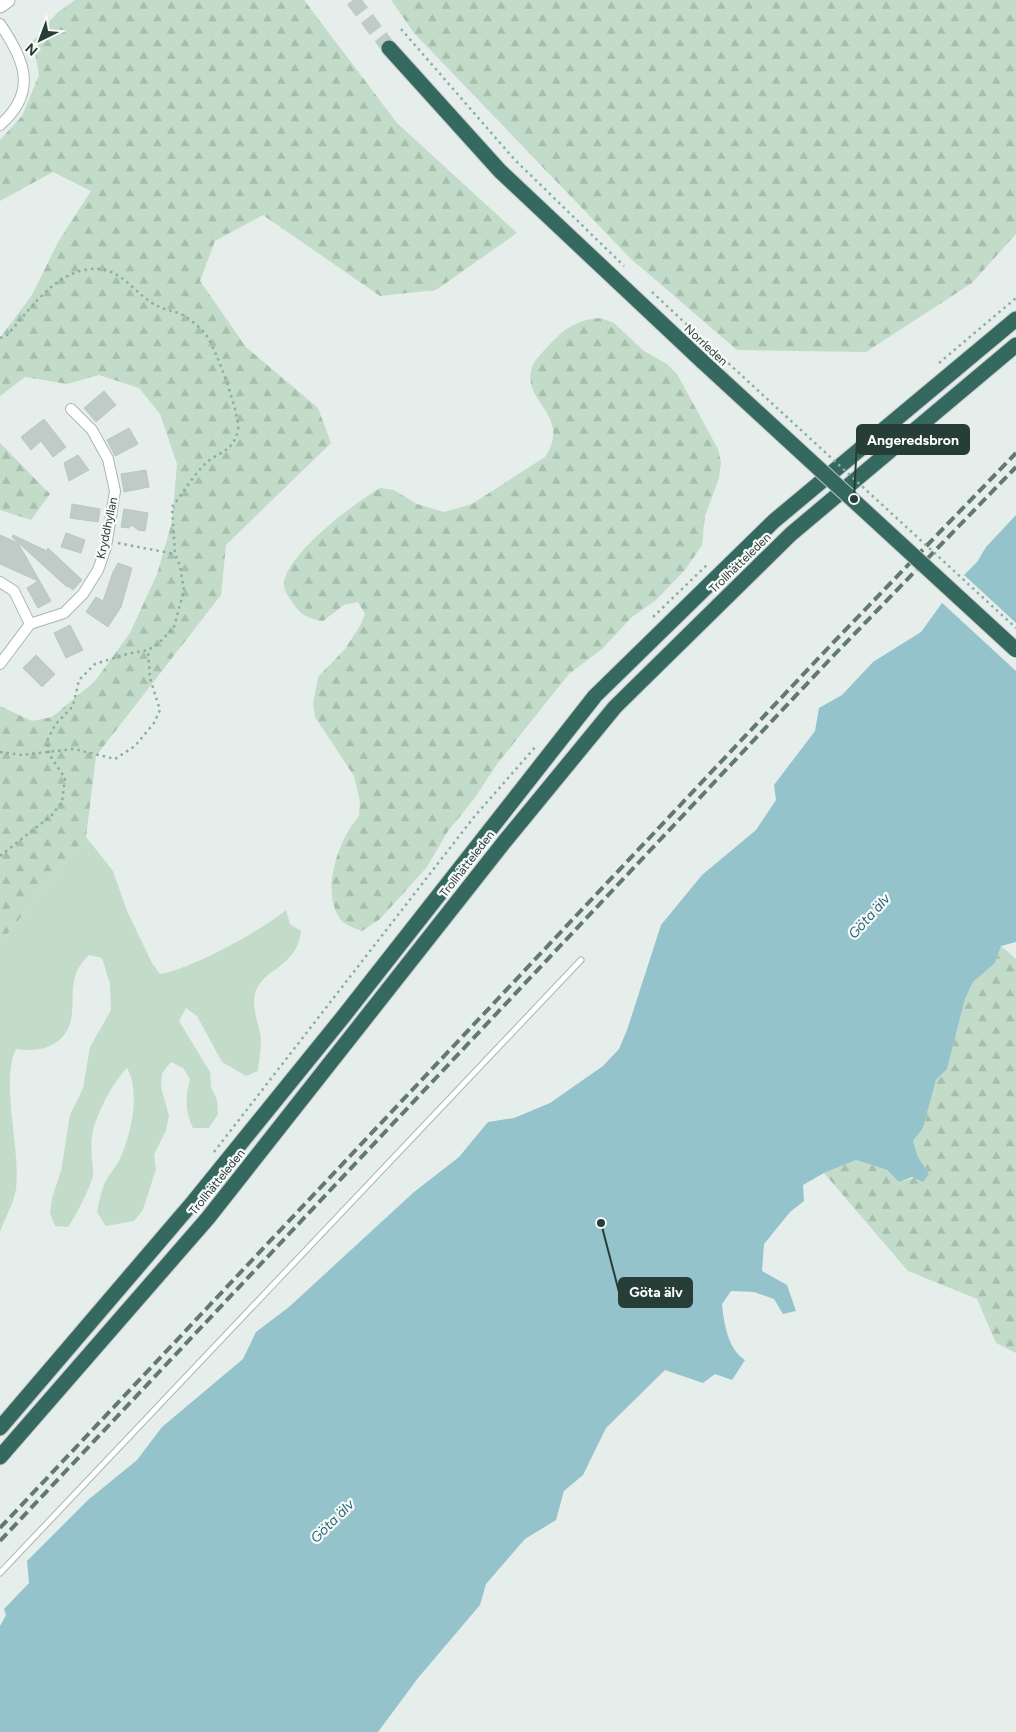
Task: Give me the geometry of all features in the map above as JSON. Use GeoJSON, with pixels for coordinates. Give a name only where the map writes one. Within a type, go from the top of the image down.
{"type":"FeatureCollection","features":[{"type":"Feature","properties":{"kind":"highway","name":"Norrleden"},"geometry":{"type":"LineString","coordinates":[[389,48],[500,171],[703,362],[1016,650]]}},
{"type":"Feature","properties":{"kind":"highway","name":"Trollhätteleden"},"geometry":{"type":"LineString","coordinates":[[0,1428],[194,1201],[343,1017],[595,696],[774,521],[1016,319]]}},
{"type":"Feature","properties":{"kind":"highway","name":"Trollhätteleden"},"geometry":{"type":"LineString","coordinates":[[0,1457],[208,1218],[505,841],[615,707],[791,534],[1016,345]]}},
{"type":"Feature","properties":{"kind":"street"},"geometry":{"type":"LineString","coordinates":[[0,5],[7,0]]}},
{"type":"Feature","properties":{"kind":"street"},"geometry":{"type":"LineString","coordinates":[[0,24],[20,55],[25,87],[16,109],[0,124]]}},
{"type":"Feature","properties":{"kind":"street","name":"Kryddhyllan"},"geometry":{"type":"LineString","coordinates":[[30,624],[64,613],[83,594],[98,570],[107,540],[115,491],[108,459],[92,430],[71,409]]}},
{"type":"Feature","properties":{"kind":"street"},"geometry":{"type":"LineString","coordinates":[[0,582],[14,591],[30,624],[0,664]]}},
{"type":"Feature","properties":{"kind":"lane"},"geometry":{"type":"LineString","coordinates":[[0,1573],[581,960]]}},
{"type":"Feature","properties":{"kind":"path"},"geometry":{"type":"LineString","coordinates":[[401,29],[514,159],[625,267]]}},
{"type":"Feature","properties":{"kind":"path"},"geometry":{"type":"LineString","coordinates":[[0,338],[7,335],[50,288],[69,276],[84,270],[100,270],[123,276],[151,302],[161,308],[178,311],[207,336],[225,379],[239,425],[232,446],[207,462],[172,507],[175,554],[180,566],[184,590],[174,627],[158,644],[148,650],[95,664],[79,680],[73,706],[55,726],[47,741],[48,751],[66,778],[62,802],[52,815],[0,856]]}},
{"type":"Feature","properties":{"kind":"path"},"geometry":{"type":"LineString","coordinates":[[646,287],[1016,628]]}},
{"type":"Feature","properties":{"kind":"path"},"geometry":{"type":"LineString","coordinates":[[107,540],[175,554]]}},
{"type":"Feature","properties":{"kind":"path"},"geometry":{"type":"LineString","coordinates":[[0,752],[22,755],[74,748],[115,758],[135,746],[154,723],[160,710],[150,678],[148,650]]}},
{"type":"Feature","properties":{"kind":"green space"},"geometry":{"type":"Polygon","coordinates":[[[75,0],[304,0],[397,123],[517,233],[436,290],[380,296],[263,215],[215,241],[200,281],[246,347],[318,408],[331,443],[226,545],[221,595],[96,756],[86,837],[0,943],[0,706],[32,721],[52,717],[95,681],[130,633],[157,574],[172,522],[177,464],[160,414],[139,388],[99,375],[67,384],[25,377],[0,396],[0,338],[32,295],[58,242],[91,191],[53,172],[0,201],[0,140],[22,116],[39,75],[33,41],[57,13],[75,0]]]}},
{"type":"Feature","properties":{"kind":"green space"},"geometry":{"type":"Polygon","coordinates":[[[391,0],[1016,0],[1016,234],[972,283],[866,352],[737,350],[630,258],[414,33],[391,0]]]}},
{"type":"Feature","properties":{"kind":"green space"},"geometry":{"type":"Polygon","coordinates":[[[601,318],[614,323],[644,351],[667,364],[677,374],[718,449],[721,463],[719,478],[705,516],[702,545],[685,570],[656,600],[632,617],[602,649],[569,674],[497,764],[474,799],[448,831],[427,867],[380,919],[362,931],[341,920],[334,905],[332,892],[332,878],[339,850],[359,816],[360,802],[354,776],[315,717],[313,704],[318,677],[345,649],[360,626],[365,614],[358,602],[344,605],[323,621],[305,616],[298,610],[286,592],[284,585],[287,573],[296,559],[323,530],[380,488],[394,490],[417,504],[444,512],[472,504],[545,457],[552,443],[553,431],[551,420],[534,392],[531,382],[532,367],[542,352],[568,328],[579,322],[601,318]]]}},
{"type":"Feature","properties":{"kind":"green space"},"geometry":{"type":"Polygon","coordinates":[[[0,443],[50,494],[31,520],[0,510],[0,443]]]}},
{"type":"Feature","properties":{"kind":"green space"},"geometry":{"type":"Polygon","coordinates":[[[86,837],[113,871],[127,911],[152,963],[160,974],[189,965],[225,948],[275,919],[286,910],[290,924],[301,931],[298,944],[293,953],[287,961],[265,978],[255,994],[255,1011],[261,1040],[258,1071],[246,1076],[222,1062],[197,1016],[186,1008],[179,1021],[210,1072],[211,1087],[217,1100],[218,1114],[209,1128],[193,1128],[188,1116],[187,1104],[190,1079],[183,1068],[171,1062],[162,1073],[161,1087],[169,1116],[166,1130],[154,1155],[156,1169],[143,1210],[134,1221],[106,1226],[97,1212],[104,1185],[120,1159],[131,1126],[134,1101],[131,1078],[127,1068],[110,1091],[100,1110],[94,1128],[91,1141],[93,1175],[86,1194],[68,1227],[55,1226],[50,1213],[52,1198],[61,1171],[70,1115],[83,1088],[90,1047],[111,1010],[110,984],[102,958],[89,955],[80,965],[76,974],[71,1020],[63,1036],[50,1046],[34,1050],[16,1049],[10,1079],[10,1098],[16,1155],[16,1189],[0,1232],[0,943],[86,837]]]}},
{"type":"Feature","properties":{"kind":"green space"},"geometry":{"type":"Polygon","coordinates":[[[1001,946],[1016,959],[1016,1353],[996,1343],[977,1299],[908,1271],[824,1173],[856,1160],[887,1170],[899,1182],[929,1174],[918,1157],[913,1141],[923,1128],[936,1080],[947,1069],[965,999],[973,982],[995,963],[1001,946]]]}},
{"type":"Feature","properties":{"kind":"water"},"geometry":{"type":"Polygon","coordinates":[[[1016,515],[1016,942],[1001,946],[995,963],[973,982],[965,999],[947,1069],[936,1080],[923,1128],[913,1141],[918,1157],[929,1174],[923,1182],[912,1177],[899,1182],[887,1170],[856,1160],[824,1173],[803,1185],[804,1201],[790,1212],[764,1244],[762,1271],[787,1285],[796,1311],[783,1314],[774,1299],[754,1292],[731,1291],[722,1304],[724,1320],[731,1343],[745,1360],[732,1380],[715,1374],[703,1383],[665,1370],[606,1428],[583,1475],[564,1491],[556,1520],[525,1539],[486,1584],[480,1605],[418,1678],[378,1732],[0,1732],[0,1626],[6,1615],[4,1609],[29,1583],[27,1561],[88,1500],[137,1460],[162,1427],[243,1359],[256,1332],[289,1307],[414,1192],[459,1157],[488,1122],[514,1118],[550,1103],[603,1066],[619,1049],[627,1030],[661,925],[702,875],[756,830],[776,800],[774,785],[815,731],[819,708],[842,695],[873,662],[921,632],[958,581],[977,562],[986,547],[1016,515]]]}},
{"type":"Feature","properties":{"kind":"pier"},"geometry":{"type":"Polygon","coordinates":[[[962,573],[1016,623],[1016,671],[940,601],[962,573]]]}},
{"type":"Feature","properties":{"kind":"building"},"geometry":{"type":"Polygon","coordinates":[[[104,391],[116,405],[96,422],[84,408],[104,391]]]}},
{"type":"Feature","properties":{"kind":"building"},"geometry":{"type":"Polygon","coordinates":[[[44,419],[66,447],[53,457],[41,441],[31,450],[21,437],[44,419]]]}},
{"type":"Feature","properties":{"kind":"building"},"geometry":{"type":"Polygon","coordinates":[[[129,428],[138,444],[115,456],[107,440],[129,428]]]}},
{"type":"Feature","properties":{"kind":"building"},"geometry":{"type":"Polygon","coordinates":[[[78,455],[89,470],[69,481],[64,463],[78,455]]]}},
{"type":"Feature","properties":{"kind":"building"},"geometry":{"type":"Polygon","coordinates":[[[146,470],[149,487],[124,492],[121,474],[146,470]]]}},
{"type":"Feature","properties":{"kind":"building"},"geometry":{"type":"Polygon","coordinates":[[[72,504],[100,509],[98,522],[70,518],[72,504]]]}},
{"type":"Feature","properties":{"kind":"building"},"geometry":{"type":"Polygon","coordinates":[[[124,509],[148,513],[145,531],[138,530],[132,525],[129,528],[121,527],[124,509]]]}},
{"type":"Feature","properties":{"kind":"building"},"geometry":{"type":"Polygon","coordinates":[[[66,533],[85,540],[81,553],[61,547],[66,533]]]}},
{"type":"Feature","properties":{"kind":"building"},"geometry":{"type":"Polygon","coordinates":[[[0,535],[18,543],[51,601],[38,608],[27,588],[38,581],[0,564],[0,535]]]}},
{"type":"Feature","properties":{"kind":"building"},"geometry":{"type":"Polygon","coordinates":[[[13,535],[47,551],[48,548],[82,580],[73,590],[67,587],[12,537],[13,535]]]}},
{"type":"Feature","properties":{"kind":"building"},"geometry":{"type":"Polygon","coordinates":[[[118,563],[132,568],[121,607],[108,627],[86,612],[96,597],[103,601],[118,563]]]}},
{"type":"Feature","properties":{"kind":"building"},"geometry":{"type":"Polygon","coordinates":[[[70,625],[83,650],[66,658],[54,633],[70,625]]]}},
{"type":"Feature","properties":{"kind":"building"},"geometry":{"type":"Polygon","coordinates":[[[36,655],[55,674],[42,687],[23,668],[36,655]]]}},
{"type":"Feature","properties":{"kind":"tunnel"},"geometry":{"type":"LineString","coordinates":[[353,0],[389,48]]}},
{"type":"Feature","properties":{"kind":"railway"},"geometry":{"type":"LineString","coordinates":[[0,1528],[829,647],[1016,453]]}},
{"type":"Feature","properties":{"kind":"railway"},"geometry":{"type":"LineString","coordinates":[[0,1541],[835,654],[1016,467]]}},
{"type":"Feature","properties":{"kind":"place","name":"Angeredsbron"},"geometry":{"type":"Point","coordinates":[854,499]}},
{"type":"Feature","properties":{"kind":"place","name":"Göta älv"},"geometry":{"type":"Point","coordinates":[601,1223]}}]}
